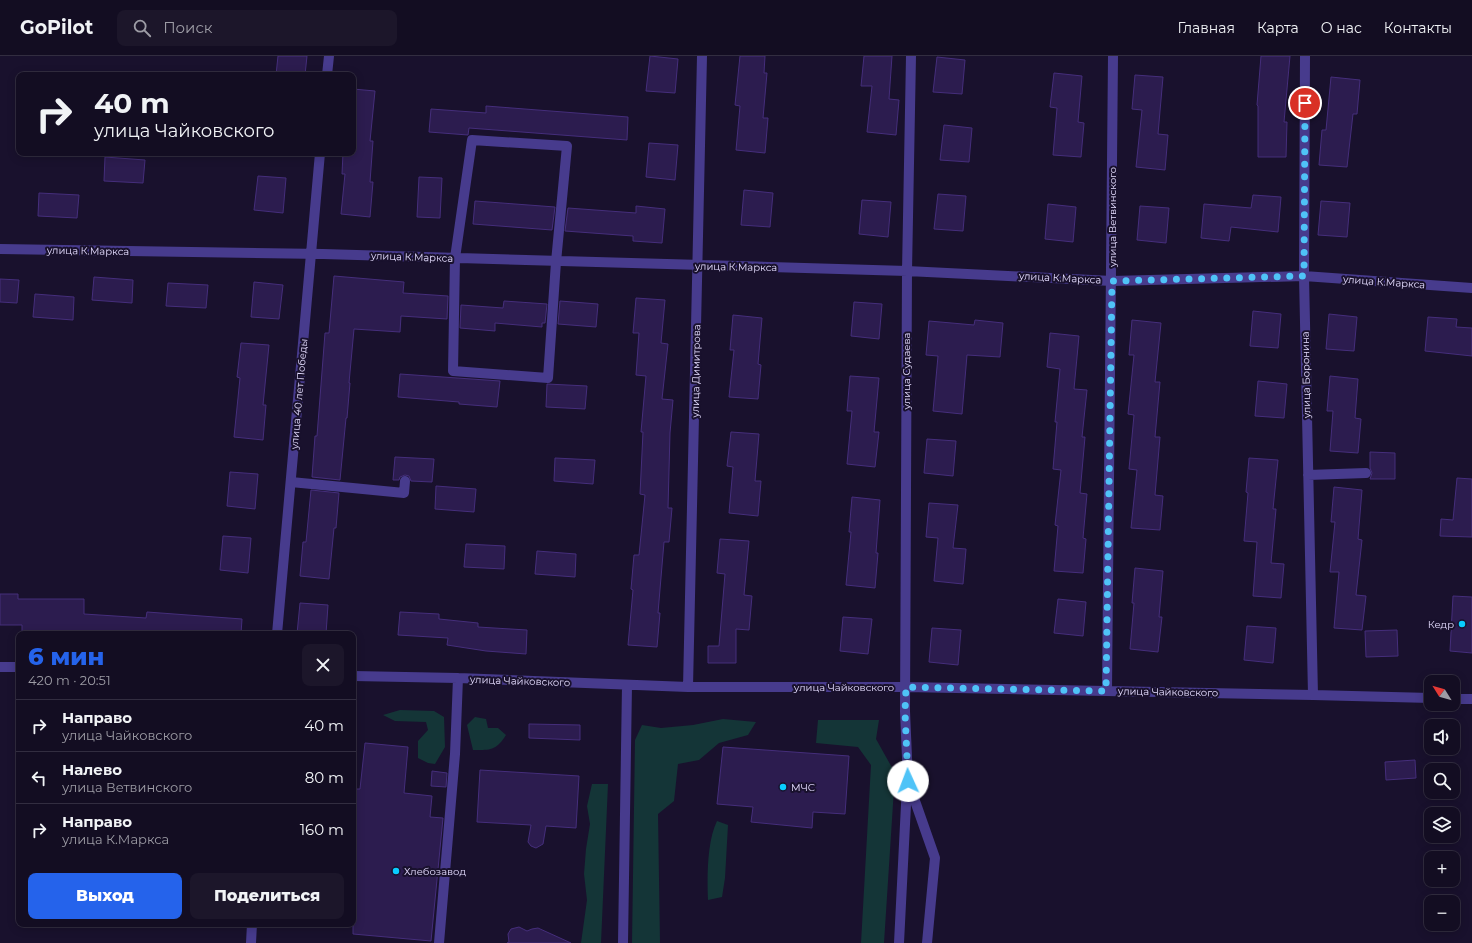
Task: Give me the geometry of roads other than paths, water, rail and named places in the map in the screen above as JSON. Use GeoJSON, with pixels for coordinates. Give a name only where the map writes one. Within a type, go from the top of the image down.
{"type":"FeatureCollection","features":[{"type":"Feature","properties":{"kind":"street"},"geometry":{"type":"LineString","coordinates":[[327,72],[329,56]]}},
{"type":"Feature","properties":{"kind":"street","name":"улица Димитрова"},"geometry":{"type":"LineString","coordinates":[[688,687],[702,56]]}},
{"type":"Feature","properties":{"kind":"street","name":"улица Судаева"},"geometry":{"type":"LineString","coordinates":[[908,781],[905,712],[906,271],[910,56]]}},
{"type":"Feature","properties":{"kind":"street","name":"улица Ветвинского"},"geometry":{"type":"LineString","coordinates":[[1106,691],[1112,281],[1113,56]]}},
{"type":"Feature","properties":{"kind":"street","name":"улица Боронина"},"geometry":{"type":"LineString","coordinates":[[1305,56],[1304,276],[1312,695]]}},
{"type":"Feature","properties":{"kind":"street"},"geometry":{"type":"LineString","coordinates":[[472,140],[567,146],[556,262],[548,378],[453,371],[455,258],[472,140]]}},
{"type":"Feature","properties":{"kind":"street","name":"улица 40 лет Победы"},"geometry":{"type":"LineString","coordinates":[[277,631],[320,156]]}},
{"type":"Feature","properties":{"kind":"street","name":"улица К.Маркса"},"geometry":{"type":"LineString","coordinates":[[0,250],[312,254],[906,271],[1112,281],[1304,276],[1472,288]]}},
{"type":"Feature","properties":{"kind":"street"},"geometry":{"type":"LineString","coordinates":[[1308,475],[1366,473]]}},
{"type":"Feature","properties":{"kind":"street"},"geometry":{"type":"LineString","coordinates":[[291,482],[404,493],[405,480]]}},
{"type":"Feature","properties":{"kind":"street"},"geometry":{"type":"LineString","coordinates":[[0,667],[16,667]]}},
{"type":"Feature","properties":{"kind":"street","name":"улица Чайковского"},"geometry":{"type":"LineString","coordinates":[[356,676],[458,678],[688,687],[906,687],[1424,698]]}},
{"type":"Feature","properties":{"kind":"street"},"geometry":{"type":"LineString","coordinates":[[439,943],[455,754],[458,678]]}},
{"type":"Feature","properties":{"kind":"street"},"geometry":{"type":"LineString","coordinates":[[622,943],[627,685]]}},
{"type":"Feature","properties":{"kind":"street"},"geometry":{"type":"LineString","coordinates":[[1460,699],[1472,699]]}},
{"type":"Feature","properties":{"kind":"street"},"geometry":{"type":"LineString","coordinates":[[899,943],[908,781]]}},
{"type":"Feature","properties":{"kind":"street"},"geometry":{"type":"LineString","coordinates":[[908,781],[935,858],[927,943]]}},
{"type":"Feature","properties":{"kind":"street"},"geometry":{"type":"LineString","coordinates":[[251,943],[252,927]]}},
{"type":"Feature","properties":{"kind":"place","name":"Кедр"},"geometry":{"type":"Point","coordinates":[1462,624]}},
{"type":"Feature","properties":{"kind":"place","name":"МЧС"},"geometry":{"type":"Point","coordinates":[783,787]}},
{"type":"Feature","properties":{"kind":"place","name":"Хлебозавод"},"geometry":{"type":"Point","coordinates":[396,871]}}]}
